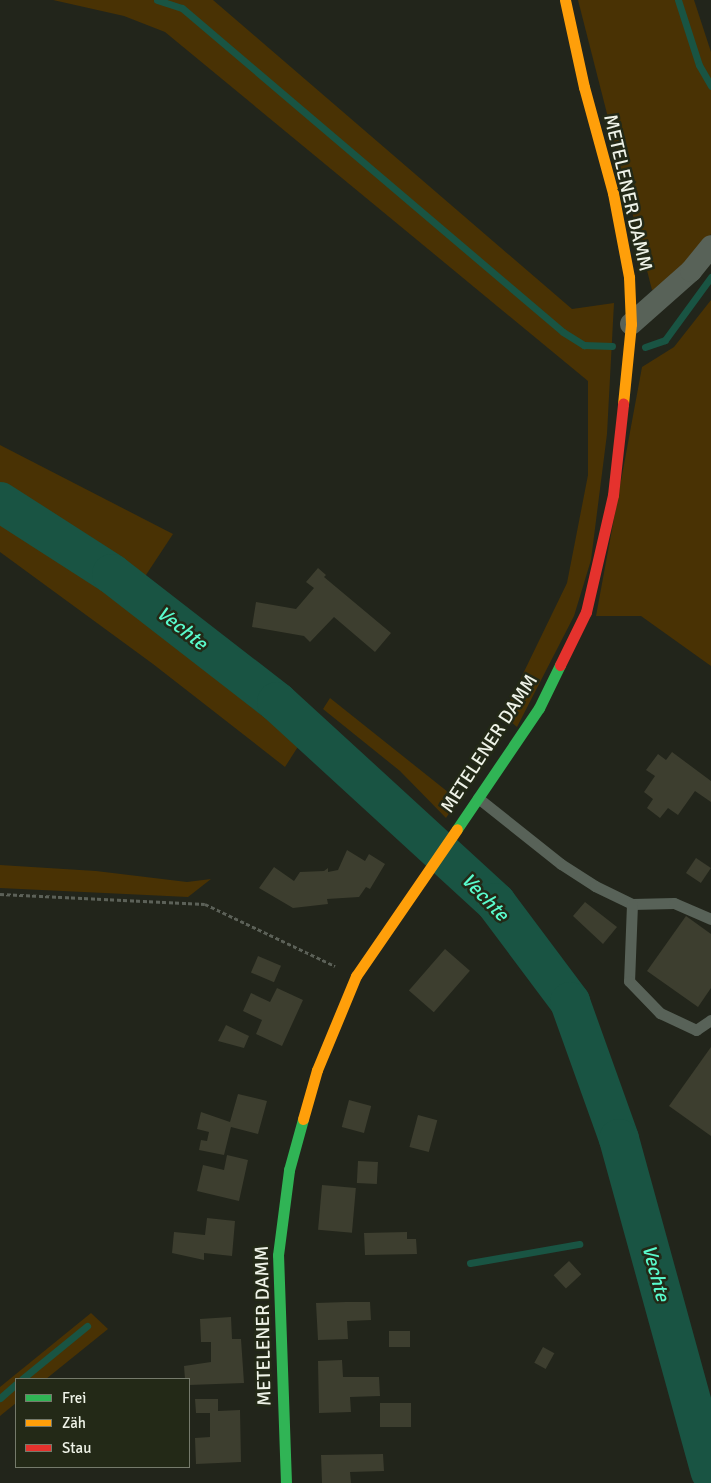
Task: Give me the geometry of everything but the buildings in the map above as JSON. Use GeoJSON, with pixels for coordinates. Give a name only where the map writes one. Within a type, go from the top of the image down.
{"type":"FeatureCollection","features":[{"type":"Feature","properties":{"kind":"street","name":"METELENER DAMM"},"geometry":{"type":"LineString","coordinates":[[286,1483],[278,1254],[289,1170],[317,1070],[356,976],[539,708],[586,612],[613,495],[631,324],[629,277],[613,192],[584,87],[565,0]]}},
{"type":"Feature","properties":{"kind":"street"},"geometry":{"type":"LineString","coordinates":[[631,324],[691,271],[711,246]]}},
{"type":"Feature","properties":{"kind":"lane"},"geometry":{"type":"LineString","coordinates":[[478,798],[561,864],[632,904],[674,903],[711,919]]}},
{"type":"Feature","properties":{"kind":"lane"},"geometry":{"type":"LineString","coordinates":[[632,904],[629,981],[660,1013],[696,1030],[711,1020]]}},
{"type":"Feature","properties":{"kind":"path"},"geometry":{"type":"LineString","coordinates":[[0,894],[205,904],[356,976]]}},
{"type":"Feature","properties":{"kind":"shaded area"},"geometry":{"type":"Polygon","coordinates":[[[53,0],[213,0],[572,309],[614,303],[607,434],[591,560],[574,616],[517,727],[503,715],[567,583],[588,475],[588,381],[165,32],[124,16],[53,0]]]}},
{"type":"Feature","properties":{"kind":"shaded area"},"geometry":{"type":"Polygon","coordinates":[[[578,0],[694,0],[711,52],[711,234],[696,256],[668,285],[652,290],[578,0]]]}},
{"type":"Feature","properties":{"kind":"shaded area"},"geometry":{"type":"Polygon","coordinates":[[[711,300],[711,666],[641,616],[596,616],[642,367],[674,347],[711,300]]]}},
{"type":"Feature","properties":{"kind":"shaded area"},"geometry":{"type":"Polygon","coordinates":[[[0,445],[173,534],[144,578],[0,487],[0,445]]]}},
{"type":"Feature","properties":{"kind":"shaded area"},"geometry":{"type":"Polygon","coordinates":[[[0,518],[104,589],[299,745],[285,767],[153,664],[0,552],[0,518]]]}},
{"type":"Feature","properties":{"kind":"shaded area"},"geometry":{"type":"Polygon","coordinates":[[[330,698],[458,800],[446,818],[400,771],[323,709],[330,698]]]}},
{"type":"Feature","properties":{"kind":"shaded area"},"geometry":{"type":"Polygon","coordinates":[[[0,865],[96,871],[187,882],[211,879],[188,897],[0,888],[0,865]]]}},
{"type":"Feature","properties":{"kind":"shaded area"},"geometry":{"type":"Polygon","coordinates":[[[91,1313],[108,1329],[47,1378],[15,1378],[15,1404],[0,1416],[0,1387],[91,1313]]]}},
{"type":"Feature","properties":{"kind":"waterway"},"geometry":{"type":"LineString","coordinates":[[157,0],[182,8],[563,332],[584,345],[612,346]]}},
{"type":"Feature","properties":{"kind":"waterway"},"geometry":{"type":"LineString","coordinates":[[678,0],[699,65],[711,86]]}},
{"type":"Feature","properties":{"kind":"waterway"},"geometry":{"type":"LineString","coordinates":[[645,347],[665,340],[711,277]]}},
{"type":"Feature","properties":{"kind":"waterway","name":"Vechte"},"geometry":{"type":"LineString","coordinates":[[0,502],[112,574],[277,702],[496,903],[570,1002],[619,1139],[711,1472]]}},
{"type":"Feature","properties":{"kind":"waterway"},"geometry":{"type":"LineString","coordinates":[[470,1263],[579,1244]]}},
{"type":"Feature","properties":{"kind":"waterway"},"geometry":{"type":"LineString","coordinates":[[23,1378],[87,1326]]}},
{"type":"Feature","properties":{"kind":"waterway"},"geometry":{"type":"LineString","coordinates":[[0,1398],[15,1385]]}},
{"type":"Feature","properties":{"kind":"traffic: fast"},"geometry":{"type":"LineString","coordinates":[[457,829],[539,708],[560,665]]}},
{"type":"Feature","properties":{"kind":"traffic: fast"},"geometry":{"type":"LineString","coordinates":[[286,1483],[278,1255],[289,1170],[303,1119]]}},
{"type":"Feature","properties":{"kind":"traffic: slow"},"geometry":{"type":"LineString","coordinates":[[565,0],[584,87],[613,193],[629,277],[631,324],[623,404]]}},
{"type":"Feature","properties":{"kind":"traffic: slow"},"geometry":{"type":"LineString","coordinates":[[303,1119],[317,1070],[356,976],[457,829]]}},
{"type":"Feature","properties":{"kind":"traffic: jam"},"geometry":{"type":"LineString","coordinates":[[560,665],[586,612],[613,495],[623,404]]}}]}
